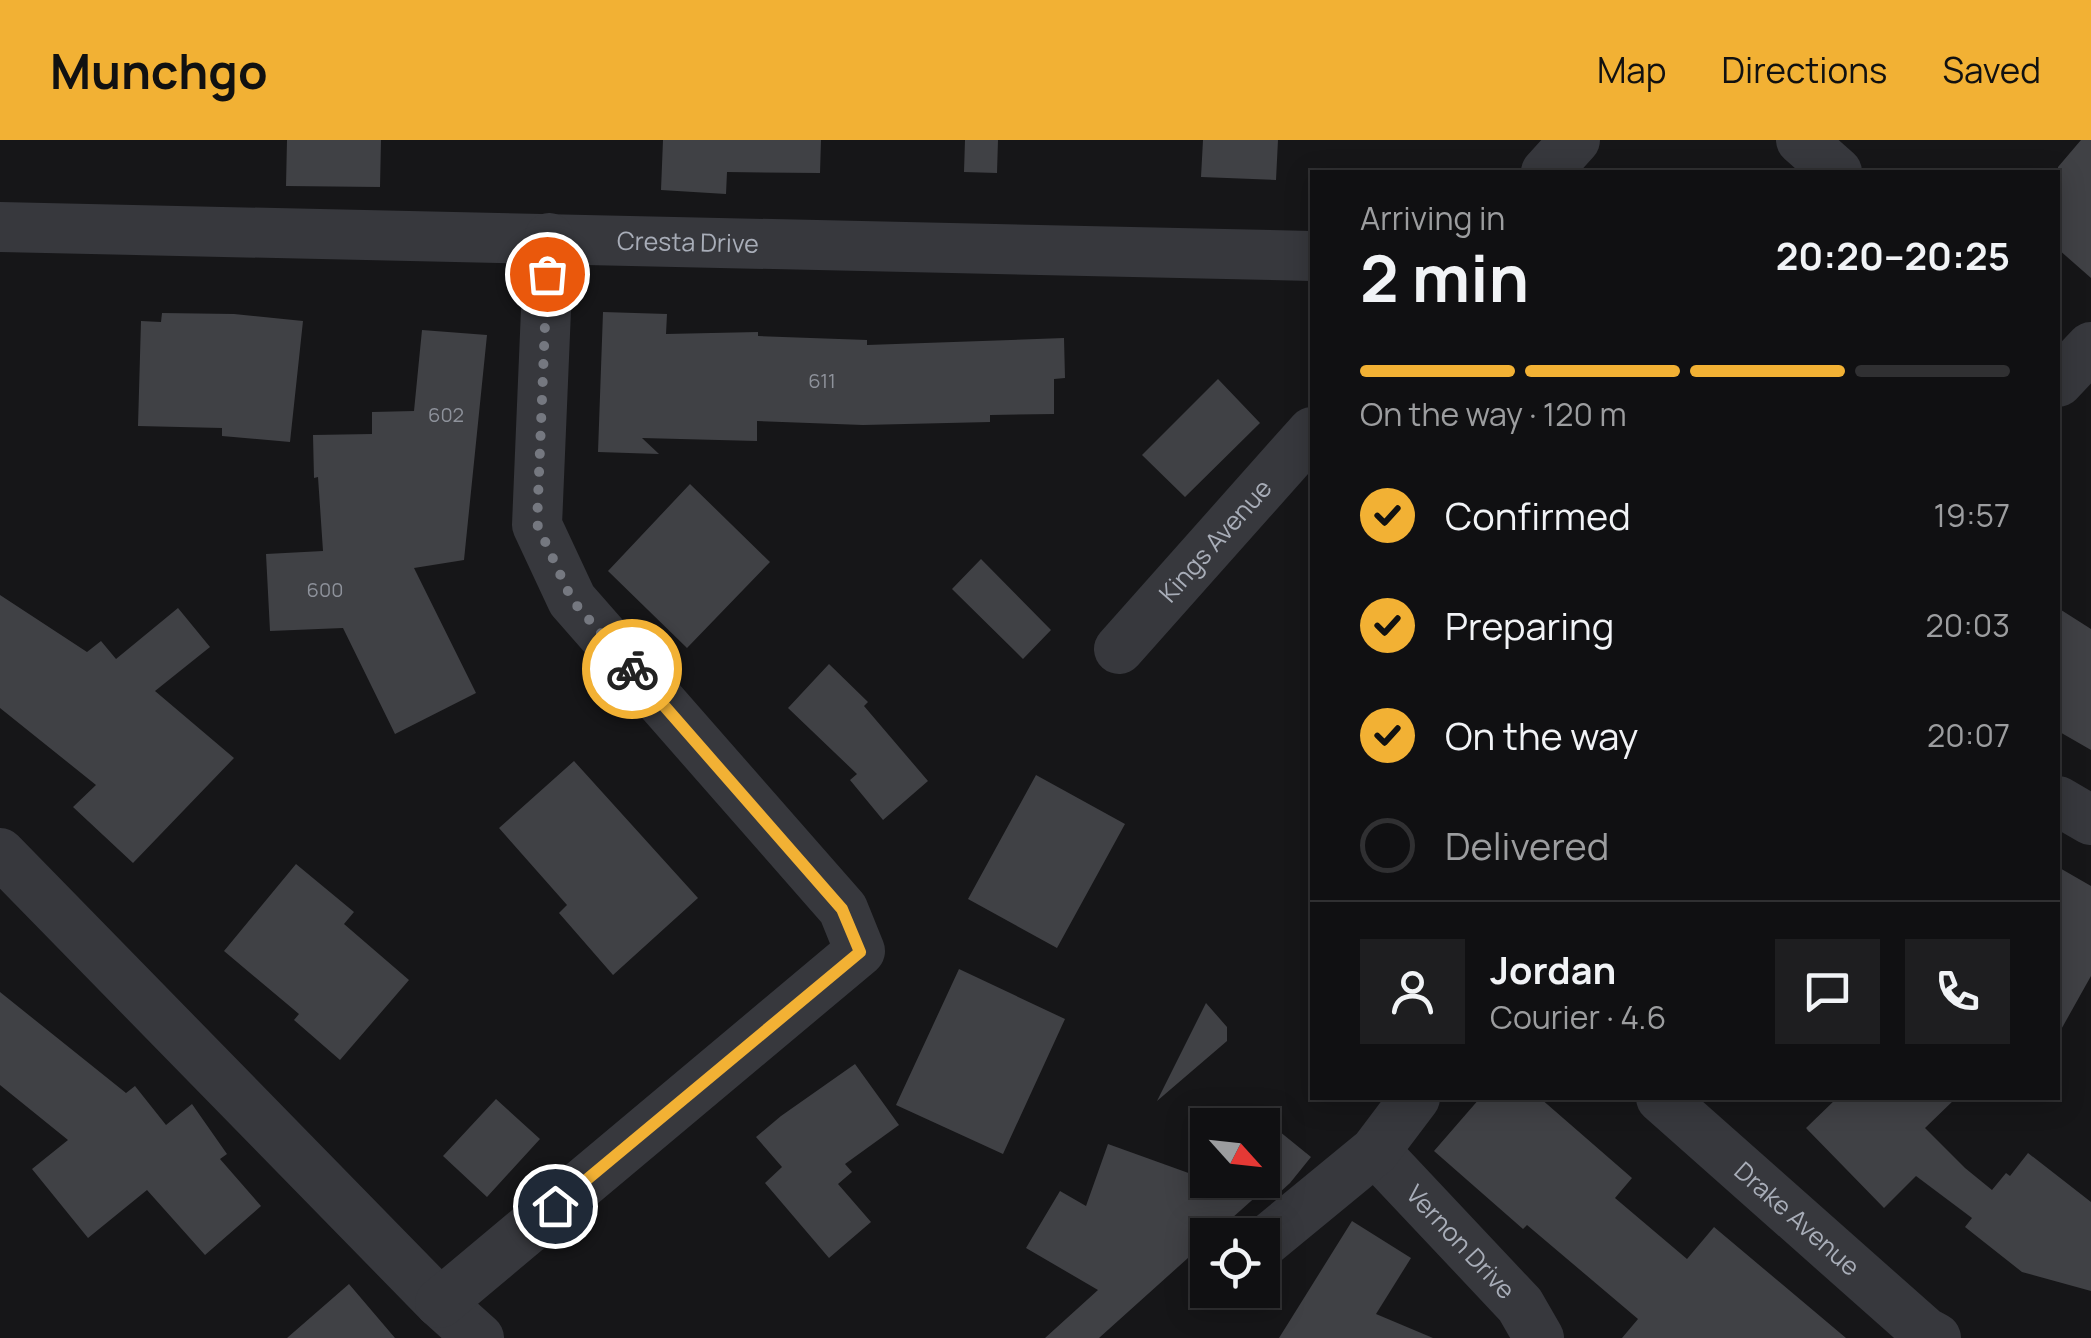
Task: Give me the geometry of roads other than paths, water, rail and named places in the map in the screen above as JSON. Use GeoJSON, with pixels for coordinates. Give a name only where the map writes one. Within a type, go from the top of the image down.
{"type":"FeatureCollection","features":[{"type":"Feature","properties":{"kind":"street"},"geometry":{"type":"LineString","coordinates":[[1548,170],[1576,140]]}},
{"type":"Feature","properties":{"kind":"street"},"geometry":{"type":"LineString","coordinates":[[1801,140],[1835,170]]}},
{"type":"Feature","properties":{"kind":"street","name":"Cresta Drive"},"geometry":{"type":"LineString","coordinates":[[0,227],[1310,256]]}},
{"type":"Feature","properties":{"kind":"street"},"geometry":{"type":"LineString","coordinates":[[440,1302],[860,952],[842,909],[572,600],[537,524],[549,238]]}},
{"type":"Feature","properties":{"kind":"street","name":"Kings Avenue"},"geometry":{"type":"LineString","coordinates":[[1118,649],[1310,434]]}},
{"type":"Feature","properties":{"kind":"street"},"geometry":{"type":"LineString","coordinates":[[2060,803],[2091,820]]}},
{"type":"Feature","properties":{"kind":"street"},"geometry":{"type":"LineString","coordinates":[[0,852],[479,1338]]}},
{"type":"Feature","properties":{"kind":"street"},"geometry":{"type":"LineString","coordinates":[[1280,1229],[1374,1152],[1413,1100]]}},
{"type":"Feature","properties":{"kind":"street","name":"Drake Avenue"},"geometry":{"type":"LineString","coordinates":[[1663,1100],[1936,1338]]}},
{"type":"Feature","properties":{"kind":"street","name":"Vernon Drive"},"geometry":{"type":"LineString","coordinates":[[1374,1152],[1520,1305],[1539,1338]]}}]}
